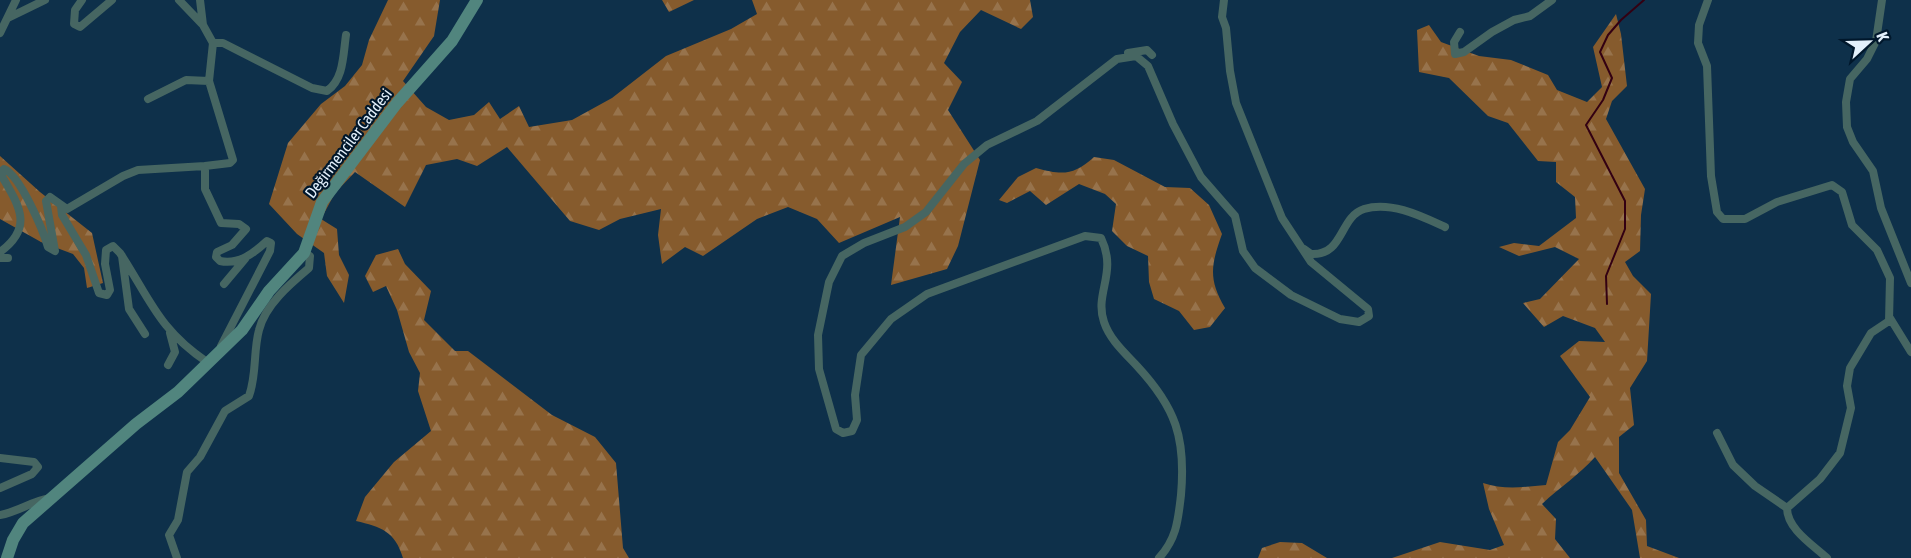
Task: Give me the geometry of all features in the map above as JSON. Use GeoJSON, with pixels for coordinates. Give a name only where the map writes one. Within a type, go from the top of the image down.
{"type":"FeatureCollection","features":[{"type":"Feature","properties":{"kind":"main road","name":"Değirmenciler Caddesi"},"geometry":{"type":"LineString","coordinates":[[7,558],[13,540],[23,523],[178,392],[242,330],[269,291],[304,253],[322,202],[397,102],[452,41],[477,0]]}},
{"type":"Feature","properties":{"kind":"street"},"geometry":{"type":"LineString","coordinates":[[0,33],[16,0]]}},
{"type":"Feature","properties":{"kind":"street"},"geometry":{"type":"LineString","coordinates":[[8,18],[45,0]]}},
{"type":"Feature","properties":{"kind":"street"},"geometry":{"type":"LineString","coordinates":[[82,0],[75,10],[74,24],[80,27],[112,0]]}},
{"type":"Feature","properties":{"kind":"street"},"geometry":{"type":"LineString","coordinates":[[0,252],[19,232],[22,216],[0,173],[4,169],[14,177],[51,251],[54,251],[55,244],[46,201],[50,197],[67,209],[123,176],[138,170],[205,166],[230,163],[233,160],[209,81],[213,43],[203,25],[179,0]]}},
{"type":"Feature","properties":{"kind":"street"},"geometry":{"type":"LineString","coordinates":[[200,0],[203,25]]}},
{"type":"Feature","properties":{"kind":"street"},"geometry":{"type":"LineString","coordinates":[[1117,59],[1136,56],[1148,66],[1201,177],[1235,216],[1243,251],[1255,268],[1291,295],[1340,319],[1359,322],[1369,316],[1368,309],[1311,262],[1282,218],[1236,103],[1226,28],[1222,17],[1224,0]]}},
{"type":"Feature","properties":{"kind":"street"},"geometry":{"type":"LineString","coordinates":[[1460,32],[1454,42],[1455,54],[1464,52],[1514,20],[1530,16],[1552,0]]}},
{"type":"Feature","properties":{"kind":"street"},"geometry":{"type":"LineString","coordinates":[[1708,0],[1698,25],[1698,43],[1707,66],[1710,88],[1711,176],[1717,212],[1723,219],[1745,219],[1778,202],[1832,185],[1842,192],[1852,225],[1877,250],[1890,278],[1890,318],[1911,352]]}},
{"type":"Feature","properties":{"kind":"street"},"geometry":{"type":"LineString","coordinates":[[1882,0],[1876,41],[1866,59],[1850,79],[1846,102],[1847,127],[1853,142],[1873,171],[1881,208],[1911,283]]}},
{"type":"Feature","properties":{"kind":"street"},"geometry":{"type":"LineString","coordinates":[[213,43],[223,43],[312,88],[327,91],[335,86],[340,73],[346,35]]}},
{"type":"Feature","properties":{"kind":"street"},"geometry":{"type":"LineString","coordinates":[[1152,54],[1147,50],[1138,51],[1117,59],[1037,121],[987,145],[964,164],[926,212],[904,227],[864,243],[842,256],[829,282],[818,335],[819,369],[836,429],[843,433],[852,431],[856,420],[855,395],[861,355],[891,320],[927,294],[1021,262],[1084,236],[1101,238],[1110,266],[1101,307],[1108,332],[1149,379],[1179,429],[1182,475],[1177,531],[1160,558]]}},
{"type":"Feature","properties":{"kind":"street"},"geometry":{"type":"LineString","coordinates":[[148,99],[186,80],[209,81]]}},
{"type":"Feature","properties":{"kind":"street"},"geometry":{"type":"LineString","coordinates":[[205,166],[203,171],[205,189],[214,214],[221,223],[239,224],[246,230],[232,245],[218,252],[216,257],[226,262],[247,257]]}},
{"type":"Feature","properties":{"kind":"street"},"geometry":{"type":"LineString","coordinates":[[61,206],[62,215],[92,270],[99,292],[107,295],[110,290],[105,264],[106,250],[113,246],[122,255],[170,333],[207,362]]}},
{"type":"Feature","properties":{"kind":"street"},"geometry":{"type":"LineString","coordinates":[[1301,248],[1311,254],[1327,252],[1335,246],[1358,213],[1365,209],[1395,209],[1414,213],[1444,226]]}},
{"type":"Feature","properties":{"kind":"street"},"geometry":{"type":"LineString","coordinates":[[219,352],[270,251],[271,243],[267,241],[247,257],[224,284]]}},
{"type":"Feature","properties":{"kind":"street"},"geometry":{"type":"LineString","coordinates":[[177,558],[169,535],[178,520],[184,478],[200,457],[225,411],[249,396],[256,370],[259,329],[281,294],[309,268],[310,256],[304,253]]}},
{"type":"Feature","properties":{"kind":"street"},"geometry":{"type":"LineString","coordinates":[[122,255],[129,309],[145,334]]}},
{"type":"Feature","properties":{"kind":"street"},"geometry":{"type":"LineString","coordinates":[[1827,558],[1793,527],[1787,515],[1787,508],[1820,480],[1840,453],[1851,408],[1847,386],[1850,368],[1871,333],[1890,318]]}},
{"type":"Feature","properties":{"kind":"street"},"geometry":{"type":"LineString","coordinates":[[168,365],[175,352],[170,333]]}},
{"type":"Feature","properties":{"kind":"street"},"geometry":{"type":"LineString","coordinates":[[1717,434],[1725,444],[1733,465],[1755,486],[1787,508]]}},
{"type":"Feature","properties":{"kind":"street"},"geometry":{"type":"LineString","coordinates":[[0,458],[34,462],[38,467],[32,474],[0,488]]}},
{"type":"Feature","properties":{"kind":"street"},"geometry":{"type":"LineString","coordinates":[[0,515],[18,512],[37,500],[52,498]]}},
{"type":"Feature","properties":{"kind":"green space"},"geometry":{"type":"Polygon","coordinates":[[[388,0],[440,0],[434,36],[403,81],[426,107],[449,120],[474,115],[489,102],[500,119],[519,106],[529,127],[572,120],[612,98],[666,56],[731,29],[757,14],[752,0],[1030,0],[1033,17],[1021,29],[981,10],[960,32],[944,63],[962,82],[948,110],[980,160],[958,246],[947,269],[891,285],[900,217],[839,243],[817,219],[788,207],[757,219],[703,256],[685,247],[662,264],[658,235],[661,209],[620,219],[599,230],[570,221],[507,147],[477,166],[457,159],[426,165],[405,207],[355,172],[335,193],[321,219],[337,229],[339,255],[349,275],[344,303],[327,276],[324,253],[297,234],[269,204],[288,143],[321,104],[345,86],[362,65],[369,40],[388,0]]]}},
{"type":"Feature","properties":{"kind":"green space"},"geometry":{"type":"Polygon","coordinates":[[[662,0],[694,0],[669,12],[662,0]]]}},
{"type":"Feature","properties":{"kind":"green space"},"geometry":{"type":"Polygon","coordinates":[[[1616,14],[1621,34],[1627,86],[1612,101],[1606,119],[1645,189],[1641,215],[1640,251],[1625,262],[1633,276],[1651,294],[1647,361],[1630,388],[1634,425],[1619,437],[1619,473],[1646,520],[1647,546],[1679,558],[1640,558],[1632,510],[1595,457],[1542,504],[1556,519],[1555,539],[1570,558],[1392,558],[1440,542],[1490,550],[1504,545],[1489,509],[1483,483],[1506,487],[1546,485],[1558,442],[1570,430],[1590,397],[1560,356],[1579,341],[1605,342],[1595,328],[1563,316],[1544,327],[1523,303],[1540,299],[1579,259],[1555,247],[1519,256],[1499,247],[1514,243],[1539,246],[1576,218],[1575,197],[1556,182],[1556,162],[1538,161],[1508,123],[1488,116],[1449,78],[1419,72],[1417,30],[1429,25],[1441,42],[1479,56],[1511,60],[1548,75],[1557,90],[1587,102],[1602,87],[1593,47],[1616,14]]]}},
{"type":"Feature","properties":{"kind":"green space"},"geometry":{"type":"Polygon","coordinates":[[[0,156],[40,192],[92,233],[103,283],[87,288],[84,268],[73,254],[41,242],[0,219],[0,156]]]}},
{"type":"Feature","properties":{"kind":"green space"},"geometry":{"type":"Polygon","coordinates":[[[1094,157],[1114,160],[1165,187],[1190,188],[1209,205],[1222,234],[1215,255],[1213,272],[1216,289],[1225,308],[1210,327],[1194,330],[1179,311],[1154,299],[1149,282],[1148,256],[1127,246],[1112,231],[1116,204],[1105,194],[1079,184],[1046,205],[1030,191],[1007,203],[999,200],[1018,177],[1036,168],[1060,173],[1073,171],[1094,157]]]}},
{"type":"Feature","properties":{"kind":"green space"},"geometry":{"type":"Polygon","coordinates":[[[398,249],[405,264],[431,291],[424,320],[455,351],[468,351],[552,415],[595,437],[616,463],[623,548],[629,558],[403,558],[396,542],[386,532],[356,521],[365,497],[394,462],[431,431],[418,391],[420,373],[409,352],[397,310],[386,286],[373,292],[365,276],[376,255],[398,249]]]}},
{"type":"Feature","properties":{"kind":"green space"},"geometry":{"type":"Polygon","coordinates":[[[1280,542],[1302,543],[1327,558],[1258,558],[1262,548],[1280,542]]]}},
{"type":"Feature","properties":{"kind":"waterway"},"geometry":{"type":"LineString","coordinates":[[1607,304],[1606,276],[1625,229],[1625,201],[1586,125],[1603,100],[1612,78],[1600,52],[1608,35],[1644,0]]}}]}
